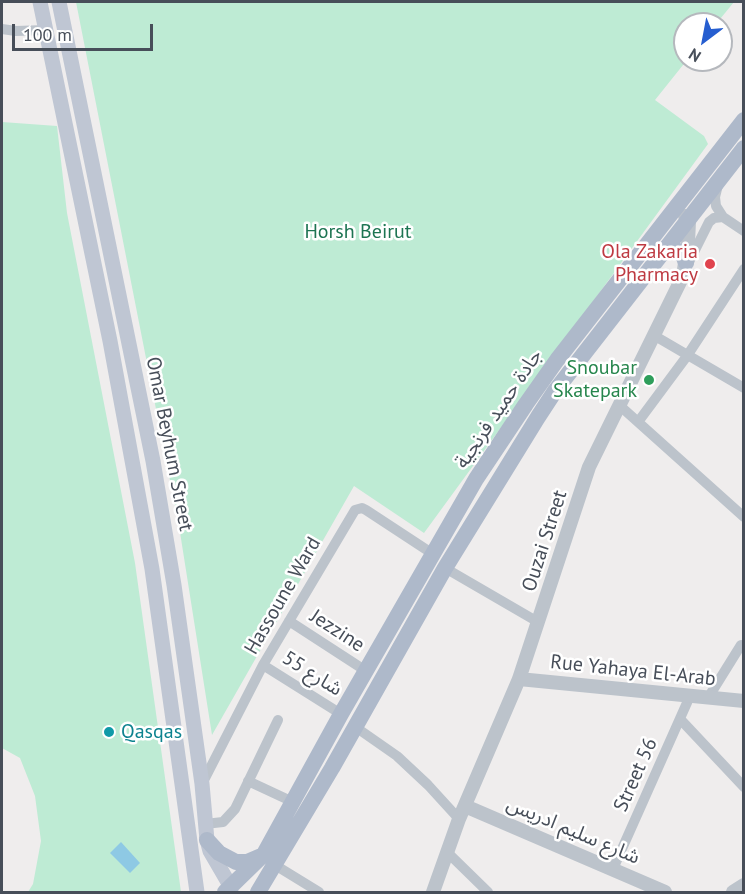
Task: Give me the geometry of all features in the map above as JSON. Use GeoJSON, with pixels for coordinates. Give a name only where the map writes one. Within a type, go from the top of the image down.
{"type":"FeatureCollection","features":[{"type":"Feature","properties":{"kind":"main road","name":"Omar Beyhum Street"},"geometry":{"type":"LineString","coordinates":[[40,2],[110,341],[152,569],[197,892]]}},
{"type":"Feature","properties":{"kind":"main road","name":"Omar Beyhum Street"},"geometry":{"type":"LineString","coordinates":[[59,2],[153,461],[174,585],[202,784],[206,832],[210,851],[229,891]]}},
{"type":"Feature","properties":{"kind":"main road","name":"جادة حميد فرنجية"},"geometry":{"type":"LineString","coordinates":[[270,859],[292,802],[476,479],[557,360],[744,120]]}},
{"type":"Feature","properties":{"kind":"main road","name":"جادة حميد فرنجية"},"geometry":{"type":"LineString","coordinates":[[270,859],[333,768],[354,726],[445,568],[555,391],[744,148]]}},
{"type":"Feature","properties":{"kind":"main road"},"geometry":{"type":"LineString","coordinates":[[666,249],[678,251],[684,257],[684,269]]}},
{"type":"Feature","properties":{"kind":"main road"},"geometry":{"type":"LineString","coordinates":[[184,793],[202,784]]}},
{"type":"Feature","properties":{"kind":"main road"},"geometry":{"type":"LineString","coordinates":[[206,832],[219,853],[236,862],[270,859]]}},
{"type":"Feature","properties":{"kind":"main road"},"geometry":{"type":"LineString","coordinates":[[229,891],[248,872],[270,859]]}},
{"type":"Feature","properties":{"kind":"main road"},"geometry":{"type":"LineString","coordinates":[[258,892],[270,859]]}},
{"type":"Feature","properties":{"kind":"street"},"geometry":{"type":"LineString","coordinates":[[2,29],[46,30]]}},
{"type":"Feature","properties":{"kind":"street"},"geometry":{"type":"LineString","coordinates":[[719,181],[715,202],[723,217],[744,231]]}},
{"type":"Feature","properties":{"kind":"street"},"geometry":{"type":"LineString","coordinates":[[676,208],[689,221]]}},
{"type":"Feature","properties":{"kind":"street"},"geometry":{"type":"LineString","coordinates":[[684,269],[709,222],[714,218],[723,217]]}},
{"type":"Feature","properties":{"kind":"street","name":"Ouzai Street"},"geometry":{"type":"LineString","coordinates":[[434,892],[459,819],[519,679],[590,467],[655,336],[684,269],[689,221]]}},
{"type":"Feature","properties":{"kind":"street"},"geometry":{"type":"LineString","coordinates":[[638,422],[687,356],[744,269]]}},
{"type":"Feature","properties":{"kind":"street"},"geometry":{"type":"LineString","coordinates":[[655,336],[744,388]]}},
{"type":"Feature","properties":{"kind":"street"},"geometry":{"type":"LineString","coordinates":[[619,405],[744,517]]}},
{"type":"Feature","properties":{"kind":"street","name":"Hassoune Ward"},"geometry":{"type":"LineString","coordinates":[[202,784],[263,665],[354,510],[362,508],[366,510],[434,554]]}},
{"type":"Feature","properties":{"kind":"street"},"geometry":{"type":"LineString","coordinates":[[445,568],[538,622]]}},
{"type":"Feature","properties":{"kind":"street","name":"Jezzine"},"geometry":{"type":"LineString","coordinates":[[289,621],[366,671]]}},
{"type":"Feature","properties":{"kind":"street"},"geometry":{"type":"LineString","coordinates":[[708,698],[741,645]]}},
{"type":"Feature","properties":{"kind":"street","name":"شارع 55"},"geometry":{"type":"LineString","coordinates":[[263,665],[341,714]]}},
{"type":"Feature","properties":{"kind":"street","name":"Rue Yahaya El-Arab"},"geometry":{"type":"LineString","coordinates":[[519,679],[744,701]]}},
{"type":"Feature","properties":{"kind":"street","name":"Street 56"},"geometry":{"type":"LineString","coordinates":[[613,869],[690,696]]}},
{"type":"Feature","properties":{"kind":"street"},"geometry":{"type":"LineString","coordinates":[[206,832],[228,818],[278,720]]}},
{"type":"Feature","properties":{"kind":"street"},"geometry":{"type":"LineString","coordinates":[[681,720],[744,787]]}},
{"type":"Feature","properties":{"kind":"street"},"geometry":{"type":"LineString","coordinates":[[354,726],[397,756],[459,819]]}},
{"type":"Feature","properties":{"kind":"street"},"geometry":{"type":"LineString","coordinates":[[248,781],[292,802]]}},
{"type":"Feature","properties":{"kind":"street","name":"شارع سليم ادريس"},"geometry":{"type":"LineString","coordinates":[[465,806],[665,892]]}},
{"type":"Feature","properties":{"kind":"street"},"geometry":{"type":"LineString","coordinates":[[447,852],[488,892]]}},
{"type":"Feature","properties":{"kind":"street"},"geometry":{"type":"LineString","coordinates":[[270,859],[319,892]]}},
{"type":"Feature","properties":{"kind":"street"},"geometry":{"type":"LineString","coordinates":[[733,892],[744,885]]}},
{"type":"Feature","properties":{"kind":"green space","name":"Horsh Beirut"},"geometry":{"type":"Polygon","coordinates":[[[76,2],[734,2],[726,12],[673,12],[673,72],[677,72],[655,100],[704,136],[708,144],[424,533],[354,486],[212,735],[179,526],[76,2]]]}},
{"type":"Feature","properties":{"kind":"green space"},"geometry":{"type":"Polygon","coordinates":[[[2,122],[57,126],[67,213],[135,563],[181,892],[28,892],[33,884],[41,841],[35,796],[20,758],[2,748],[2,122]]]}},
{"type":"Feature","properties":{"kind":"water"},"geometry":{"type":"Polygon","coordinates":[[[121,842],[140,863],[130,873],[110,853],[121,842]]]}},
{"type":"Feature","properties":{"kind":"place","name":"Ola Zakaria Pharmacy"},"geometry":{"type":"Point","coordinates":[710,264]}},
{"type":"Feature","properties":{"kind":"place","name":"Snoubar Skatepark"},"geometry":{"type":"Point","coordinates":[649,380]}},
{"type":"Feature","properties":{"kind":"place","name":"Qasqas"},"geometry":{"type":"Point","coordinates":[109,732]}}]}
